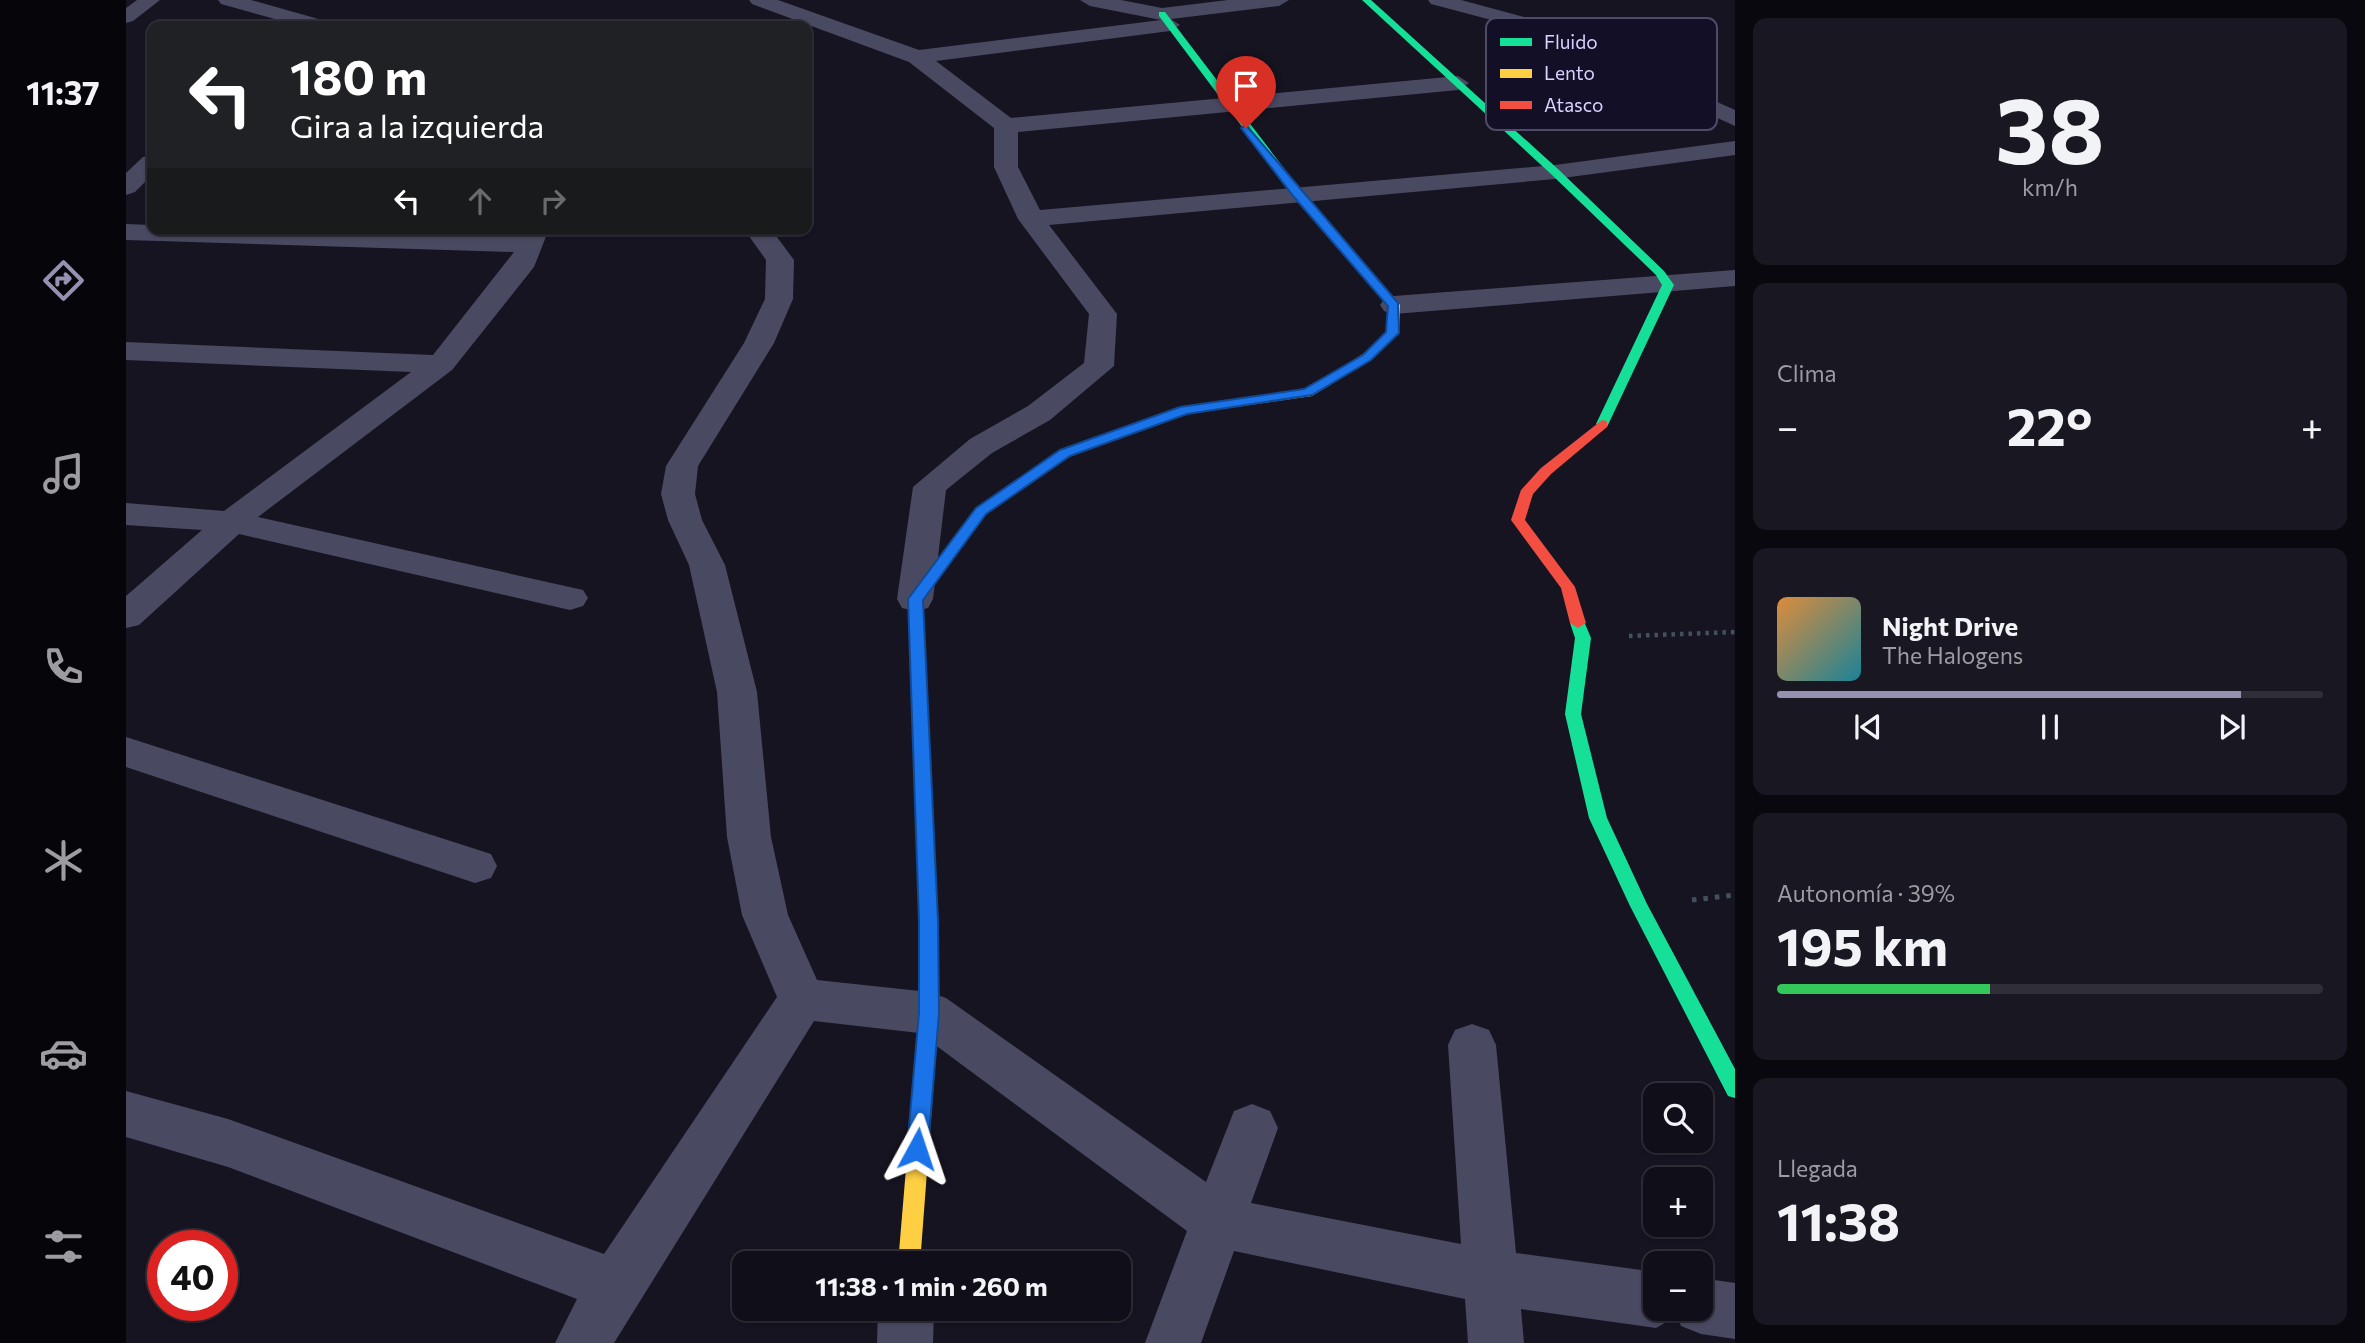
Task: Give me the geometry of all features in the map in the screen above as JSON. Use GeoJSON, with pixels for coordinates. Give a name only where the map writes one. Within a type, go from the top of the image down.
{"type":"FeatureCollection","features":[{"type":"Feature","properties":{"kind":"street"},"geometry":{"type":"LineString","coordinates":[[126,17],[150,0]]}},
{"type":"Feature","properties":{"kind":"street"},"geometry":{"type":"LineString","coordinates":[[228,0],[254,10],[301,21]]}},
{"type":"Feature","properties":{"kind":"street"},"geometry":{"type":"LineString","coordinates":[[758,0],[917,57],[1006,126],[1458,83]]}},
{"type":"Feature","properties":{"kind":"street"},"geometry":{"type":"LineString","coordinates":[[915,599],[981,511],[1065,453],[1184,410],[1308,393],[1367,357],[1392,333],[1394,305],[1298,194],[1166,19],[1090,0]]}},
{"type":"Feature","properties":{"kind":"street"},"geometry":{"type":"LineString","coordinates":[[917,57],[1279,0]]}},
{"type":"Feature","properties":{"kind":"street"},"geometry":{"type":"LineString","coordinates":[[1366,0],[1486,109]]}},
{"type":"Feature","properties":{"kind":"street"},"geometry":{"type":"LineString","coordinates":[[1438,0],[1506,18]]}},
{"type":"Feature","properties":{"kind":"street"},"geometry":{"type":"LineString","coordinates":[[243,21],[254,10]]}},
{"type":"Feature","properties":{"kind":"street"},"geometry":{"type":"LineString","coordinates":[[1717,111],[1735,119]]}},
{"type":"Feature","properties":{"kind":"street"},"geometry":{"type":"LineString","coordinates":[[910,1251],[929,1013],[929,899],[915,599],[930,487],[981,446],[1040,413],[1099,366],[1103,314],[1031,219],[1006,167],[1006,126]]}},
{"type":"Feature","properties":{"kind":"street"},"geometry":{"type":"LineString","coordinates":[[1509,130],[1660,273],[1668,285]]}},
{"type":"Feature","properties":{"kind":"street"},"geometry":{"type":"LineString","coordinates":[[1031,219],[1555,172],[1735,148]]}},
{"type":"Feature","properties":{"kind":"street"},"geometry":{"type":"LineString","coordinates":[[126,187],[147,167]]}},
{"type":"Feature","properties":{"kind":"street"},"geometry":{"type":"LineString","coordinates":[[126,232],[147,232]]}},
{"type":"Feature","properties":{"kind":"street"},"geometry":{"type":"LineString","coordinates":[[126,616],[233,522],[441,364],[524,261],[533,237],[370,235]]}},
{"type":"Feature","properties":{"kind":"street"},"geometry":{"type":"LineString","coordinates":[[761,235],[780,260],[779,299],[760,343],[682,466],[678,494],[685,520],[707,565],[737,692],[749,837],[765,915],[802,999]]}},
{"type":"Feature","properties":{"kind":"street"},"geometry":{"type":"LineString","coordinates":[[1394,305],[1735,278]]}},
{"type":"Feature","properties":{"kind":"street"},"geometry":{"type":"LineString","coordinates":[[1668,285],[1604,422],[1546,471],[1526,493],[1518,520],[1539,552],[1568,587],[1583,638],[1573,715],[1598,818],[1639,906],[1735,1089]]}},
{"type":"Feature","properties":{"kind":"street"},"geometry":{"type":"LineString","coordinates":[[126,351],[441,364]]}},
{"type":"Feature","properties":{"kind":"street"},"geometry":{"type":"LineString","coordinates":[[126,513],[233,522],[570,598]]}},
{"type":"Feature","properties":{"kind":"street"},"geometry":{"type":"LineString","coordinates":[[126,752],[475,866]]}},
{"type":"Feature","properties":{"kind":"street"},"geometry":{"type":"LineString","coordinates":[[802,999],[929,1013],[1218,1222],[1491,1277],[1643,1298]]}},
{"type":"Feature","properties":{"kind":"street"},"geometry":{"type":"LineString","coordinates":[[583,1343],[615,1286],[802,999]]}},
{"type":"Feature","properties":{"kind":"street"},"geometry":{"type":"LineString","coordinates":[[1472,1045],[1496,1343]]}},
{"type":"Feature","properties":{"kind":"street"},"geometry":{"type":"LineString","coordinates":[[126,1114],[228,1143],[615,1286]]}},
{"type":"Feature","properties":{"kind":"street"},"geometry":{"type":"LineString","coordinates":[[1173,1343],[1252,1128]]}},
{"type":"Feature","properties":{"kind":"street"},"geometry":{"type":"LineString","coordinates":[[1713,1308],[1735,1311]]}},
{"type":"Feature","properties":{"kind":"street"},"geometry":{"type":"LineString","coordinates":[[905,1343],[906,1321]]}},
{"type":"Feature","properties":{"kind":"path"},"geometry":{"type":"LineString","coordinates":[[1583,638],[1735,632]]}},
{"type":"Feature","properties":{"kind":"traffic: fast"},"geometry":{"type":"LineString","coordinates":[[1366,0],[1486,109]]}},
{"type":"Feature","properties":{"kind":"traffic: fast"},"geometry":{"type":"LineString","coordinates":[[1162,14],[1298,194],[1378,286]]}},
{"type":"Feature","properties":{"kind":"traffic: fast"},"geometry":{"type":"LineString","coordinates":[[1509,130],[1660,273],[1668,285],[1602,424]]}},
{"type":"Feature","properties":{"kind":"traffic: fast"},"geometry":{"type":"LineString","coordinates":[[1578,623],[1583,638],[1573,714],[1598,818],[1639,906],[1735,1089]]}},
{"type":"Feature","properties":{"kind":"traffic: slow"},"geometry":{"type":"LineString","coordinates":[[976,518],[981,511],[1065,453],[1184,410],[1308,393],[1367,357],[1393,333],[1394,305],[1378,286]]}},
{"type":"Feature","properties":{"kind":"traffic: slow"},"geometry":{"type":"LineString","coordinates":[[910,1251],[929,1013],[929,933]]}},
{"type":"Feature","properties":{"kind":"traffic: jam"},"geometry":{"type":"LineString","coordinates":[[1578,623],[1568,587],[1518,520],[1526,493],[1546,471],[1602,424]]}},
{"type":"Feature","properties":{"kind":"traffic: jam"},"geometry":{"type":"LineString","coordinates":[[929,933],[915,599],[976,518]]}},
{"type":"Feature","properties":{"kind":"route"},"geometry":{"type":"LineString","coordinates":[[917,1149],[929,1013],[929,899],[915,599],[981,511],[1065,453],[1184,410],[1308,393],[1367,357],[1392,333],[1394,305],[1298,194],[1246,128]]}}]}
